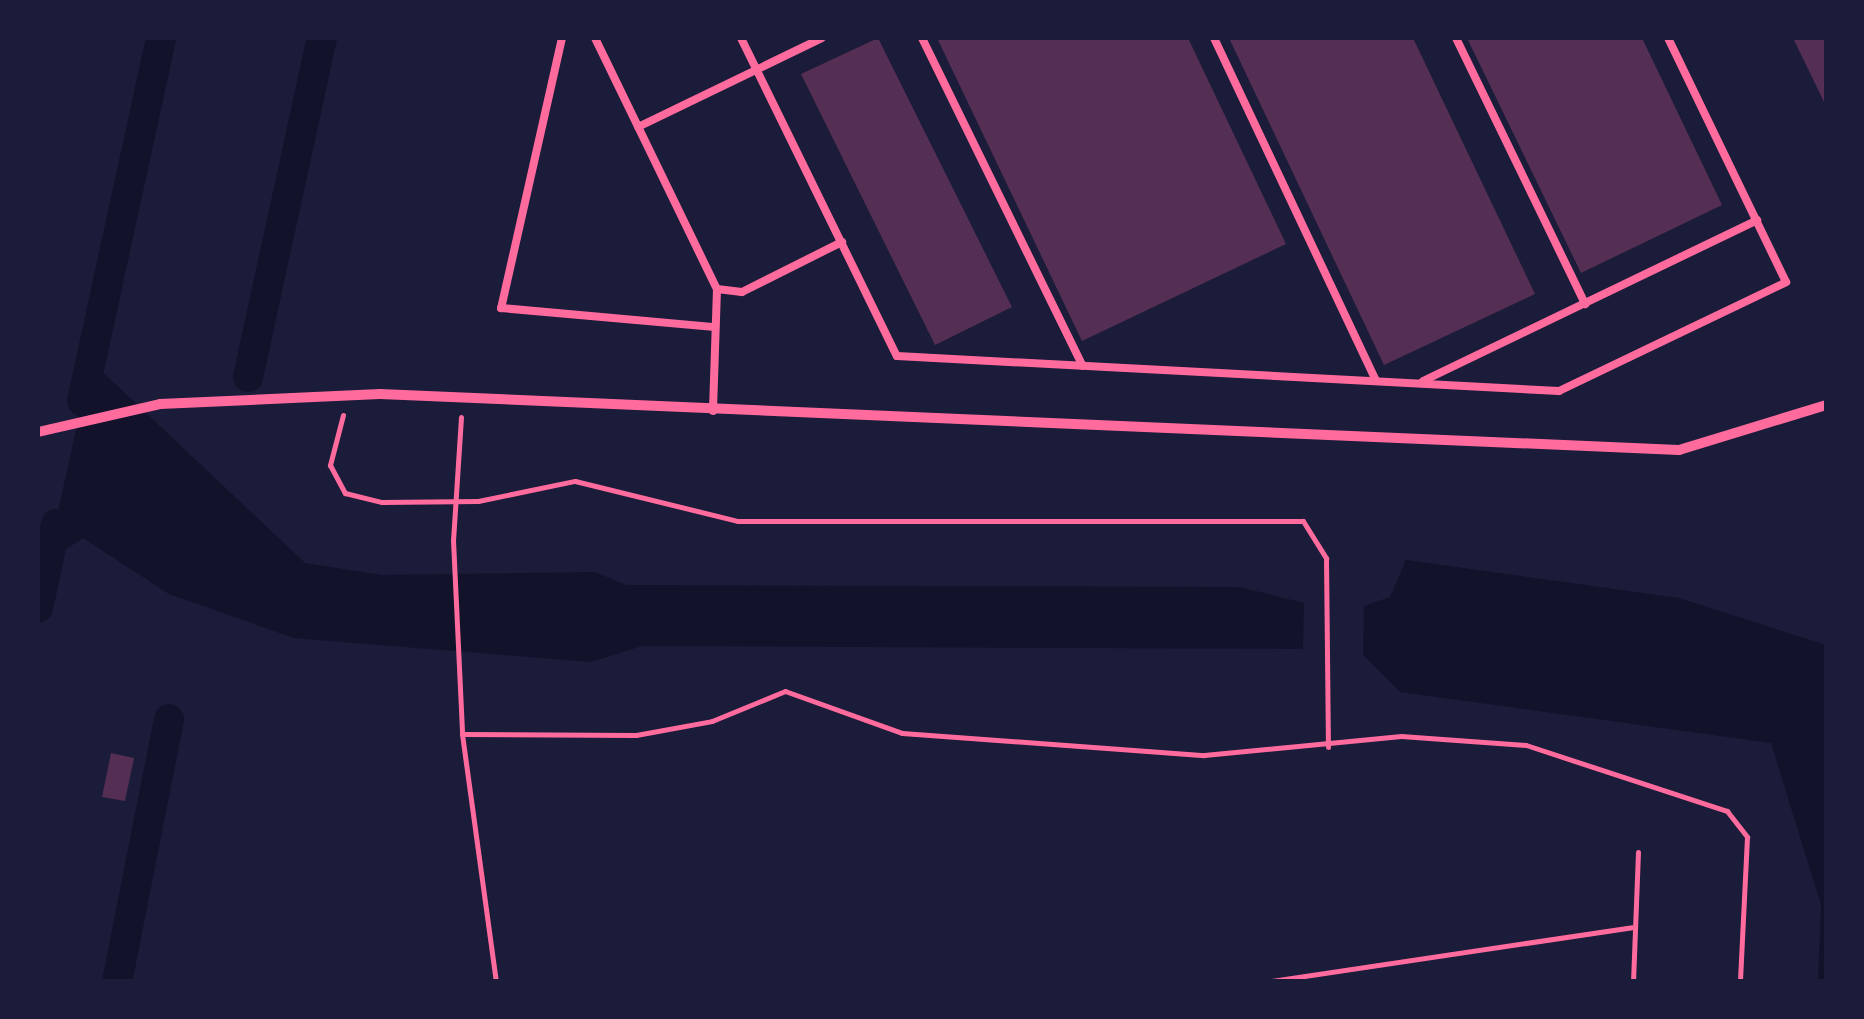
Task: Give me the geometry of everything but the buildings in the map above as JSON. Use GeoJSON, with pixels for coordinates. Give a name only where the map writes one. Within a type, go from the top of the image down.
{"type":"FeatureCollection","features":[{"type":"Feature","properties":{"kind":"street"},"geometry":{"type":"LineString","coordinates":[[38,432],[160,404],[380,394],[1679,450],[1826,404]]}},
{"type":"Feature","properties":{"kind":"lane"},"geometry":{"type":"LineString","coordinates":[[562,38],[500,308],[715,327]]}},
{"type":"Feature","properties":{"kind":"lane"},"geometry":{"type":"LineString","coordinates":[[610,38],[596,40],[717,288],[712,411]]}},
{"type":"Feature","properties":{"kind":"lane"},"geometry":{"type":"LineString","coordinates":[[741,38],[897,356],[1559,391],[1786,282],[1668,38]]}},
{"type":"Feature","properties":{"kind":"lane"},"geometry":{"type":"LineString","coordinates":[[638,127],[822,38]]}},
{"type":"Feature","properties":{"kind":"lane"},"geometry":{"type":"LineString","coordinates":[[922,38],[1083,366]]}},
{"type":"Feature","properties":{"kind":"lane"},"geometry":{"type":"LineString","coordinates":[[1214,38],[1376,381]]}},
{"type":"Feature","properties":{"kind":"lane"},"geometry":{"type":"LineString","coordinates":[[1456,38],[1585,304]]}},
{"type":"Feature","properties":{"kind":"lane"},"geometry":{"type":"LineString","coordinates":[[1419,383],[1757,220]]}},
{"type":"Feature","properties":{"kind":"lane"},"geometry":{"type":"LineString","coordinates":[[717,288],[742,292],[842,242]]}},
{"type":"Feature","properties":{"kind":"path"},"geometry":{"type":"LineString","coordinates":[[354,395],[330,464],[345,493],[454,500],[574,481],[738,521],[1303,520],[1326,558],[1328,747]]}},
{"type":"Feature","properties":{"kind":"path"},"geometry":{"type":"LineString","coordinates":[[463,398],[453,540],[462,734],[496,982]]}},
{"type":"Feature","properties":{"kind":"path"},"geometry":{"type":"LineString","coordinates":[[462,734],[636,735],[712,721],[785,692],[902,733],[1204,756],[1328,747],[1401,736],[1526,745],[1728,811],[1747,836],[1740,982]]}},
{"type":"Feature","properties":{"kind":"path"},"geometry":{"type":"LineString","coordinates":[[1632,982],[1638,852]]}},
{"type":"Feature","properties":{"kind":"path"},"geometry":{"type":"LineString","coordinates":[[1265,982],[1632,928]]}},
{"type":"Feature","properties":{"kind":"shaded area"},"geometry":{"type":"Polygon","coordinates":[[[91,361],[305,563],[381,575],[595,572],[626,585],[1239,587],[1304,603],[1303,649],[642,646],[591,662],[294,638],[169,594],[83,538],[47,562],[91,361]]]}},
{"type":"Feature","properties":{"kind":"shaded area"},"geometry":{"type":"Polygon","coordinates":[[[1406,560],[1679,598],[1826,645],[1826,981],[1818,981],[1821,905],[1771,743],[1400,692],[1363,655],[1364,606],[1390,597],[1406,560]]]}},
{"type":"Feature","properties":{"kind":"waterway"},"geometry":{"type":"LineString","coordinates":[[82,401],[161,38]]}},
{"type":"Feature","properties":{"kind":"waterway"},"geometry":{"type":"LineString","coordinates":[[248,377],[322,38]]}},
{"type":"Feature","properties":{"kind":"waterway"},"geometry":{"type":"LineString","coordinates":[[38,608],[56,524]]}},
{"type":"Feature","properties":{"kind":"waterway"},"geometry":{"type":"LineString","coordinates":[[117,982],[169,719]]}}]}
